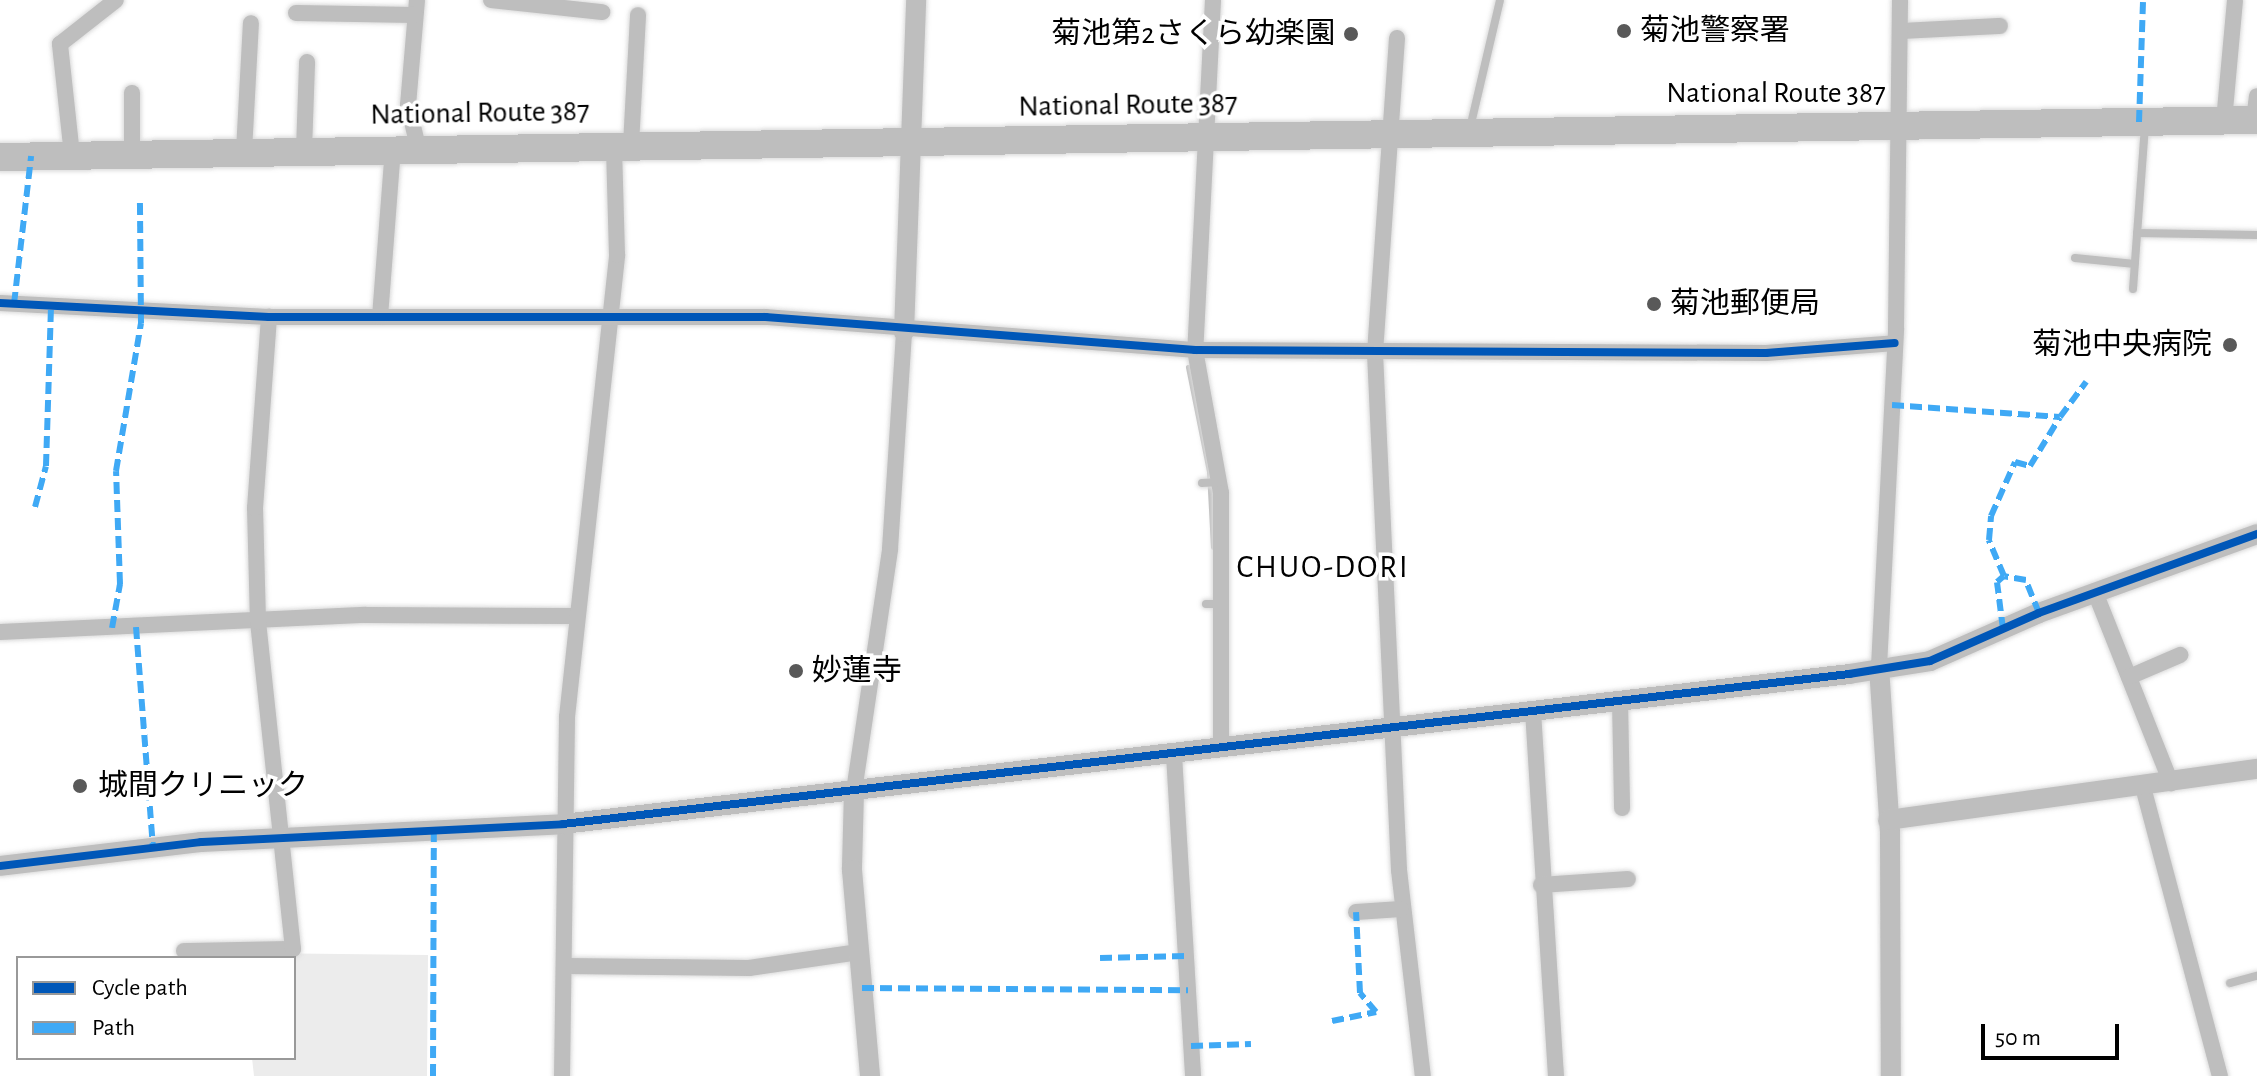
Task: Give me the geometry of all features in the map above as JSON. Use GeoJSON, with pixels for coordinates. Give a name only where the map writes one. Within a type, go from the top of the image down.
{"type":"FeatureCollection","features":[{"type":"Feature","properties":{"kind":"highway","name":"National Route 387"},"geometry":{"type":"LineString","coordinates":[[0,157],[405,147],[1386,136],[2224,121],[2256,112]]}},
{"type":"Feature","properties":{"kind":"street"},"geometry":{"type":"LineString","coordinates":[[72,155],[60,44],[116,0]]}},
{"type":"Feature","properties":{"kind":"street"},"geometry":{"type":"LineString","coordinates":[[491,0],[602,12]]}},
{"type":"Feature","properties":{"kind":"street"},"geometry":{"type":"LineString","coordinates":[[870,1076],[859,952],[854,791],[889,563],[904,332],[916,0]]}},
{"type":"Feature","properties":{"kind":"street"},"geometry":{"type":"LineString","coordinates":[[1213,0],[1195,350],[1220,482],[1214,604],[1221,747]]}},
{"type":"Feature","properties":{"kind":"street"},"geometry":{"type":"LineString","coordinates":[[1891,1076],[1888,820],[1879,667],[1895,343],[1901,126],[1900,0]]}},
{"type":"Feature","properties":{"kind":"street"},"geometry":{"type":"LineString","coordinates":[[2224,121],[2235,0]]}},
{"type":"Feature","properties":{"kind":"street"},"geometry":{"type":"LineString","coordinates":[[296,13],[416,8],[405,147],[380,317]]}},
{"type":"Feature","properties":{"kind":"street"},"geometry":{"type":"LineString","coordinates":[[562,1076],[565,966],[563,824],[574,616],[611,321],[622,145],[638,15]]}},
{"type":"Feature","properties":{"kind":"street"},"geometry":{"type":"LineString","coordinates":[[244,151],[251,23]]}},
{"type":"Feature","properties":{"kind":"street"},"geometry":{"type":"LineString","coordinates":[[1900,31],[2000,26]]}},
{"type":"Feature","properties":{"kind":"street"},"geometry":{"type":"LineString","coordinates":[[1397,38],[1386,136],[1375,353],[1395,728],[1401,912],[1423,1076]]}},
{"type":"Feature","properties":{"kind":"street"},"geometry":{"type":"LineString","coordinates":[[304,150],[307,62]]}},
{"type":"Feature","properties":{"kind":"street"},"geometry":{"type":"LineString","coordinates":[[132,93],[132,154]]}},
{"type":"Feature","properties":{"kind":"street"},"geometry":{"type":"LineString","coordinates":[[0,303],[269,317],[611,321],[766,317],[904,332],[1195,350],[1766,353],[1895,343]]}},
{"type":"Feature","properties":{"kind":"street"},"geometry":{"type":"LineString","coordinates":[[184,951],[293,949],[284,836],[258,622],[255,508],[269,317]]}},
{"type":"Feature","properties":{"kind":"street"},"geometry":{"type":"LineString","coordinates":[[0,866],[284,836],[563,824],[1174,755],[1930,661],[2095,592],[2257,534]]}},
{"type":"Feature","properties":{"kind":"street"},"geometry":{"type":"LineString","coordinates":[[2095,592],[2171,783]]}},
{"type":"Feature","properties":{"kind":"street"},"geometry":{"type":"LineString","coordinates":[[0,632],[258,622],[574,616]]}},
{"type":"Feature","properties":{"kind":"street"},"geometry":{"type":"LineString","coordinates":[[2129,677],[2180,655]]}},
{"type":"Feature","properties":{"kind":"street"},"geometry":{"type":"LineString","coordinates":[[1620,700],[1622,808]]}},
{"type":"Feature","properties":{"kind":"street"},"geometry":{"type":"LineString","coordinates":[[1533,711],[1541,885],[1554,977],[1556,1076]]}},
{"type":"Feature","properties":{"kind":"street"},"geometry":{"type":"LineString","coordinates":[[1174,755],[1193,1076]]}},
{"type":"Feature","properties":{"kind":"street"},"geometry":{"type":"LineString","coordinates":[[1888,820],[2257,769]]}},
{"type":"Feature","properties":{"kind":"street"},"geometry":{"type":"LineString","coordinates":[[2143,787],[2220,1076]]}},
{"type":"Feature","properties":{"kind":"street"},"geometry":{"type":"LineString","coordinates":[[1541,885],[1628,879]]}},
{"type":"Feature","properties":{"kind":"street"},"geometry":{"type":"LineString","coordinates":[[1356,912],[1401,912]]}},
{"type":"Feature","properties":{"kind":"street"},"geometry":{"type":"LineString","coordinates":[[565,966],[749,968],[859,952]]}},
{"type":"Feature","properties":{"kind":"lane"},"geometry":{"type":"LineString","coordinates":[[1469,133],[1500,0]]}},
{"type":"Feature","properties":{"kind":"lane"},"geometry":{"type":"LineString","coordinates":[[2133,289],[2145,122]]}},
{"type":"Feature","properties":{"kind":"lane"},"geometry":{"type":"LineString","coordinates":[[2137,233],[2257,235]]}},
{"type":"Feature","properties":{"kind":"lane"},"geometry":{"type":"LineString","coordinates":[[2075,258],[2135,264]]}},
{"type":"Feature","properties":{"kind":"lane"},"geometry":{"type":"LineString","coordinates":[[1202,483],[1220,482]]}},
{"type":"Feature","properties":{"kind":"lane"},"geometry":{"type":"LineString","coordinates":[[2230,983],[2257,976]]}},
{"type":"Feature","properties":{"kind":"shaded area"},"geometry":{"type":"Polygon","coordinates":[[[248,953],[428,955],[427,1076],[254,1076],[252,1060],[296,1060],[296,956],[248,953]]]}},
{"type":"Feature","properties":{"kind":"waterway"},"geometry":{"type":"LineString","coordinates":[[1188,367],[1209,471],[1213,547]]}},
{"type":"Feature","properties":{"kind":"marked path"},"geometry":{"type":"LineString","coordinates":[[2139,122],[2143,0]]}},
{"type":"Feature","properties":{"kind":"marked path"},"geometry":{"type":"LineString","coordinates":[[14,304],[31,156]]}},
{"type":"Feature","properties":{"kind":"marked path"},"geometry":{"type":"LineString","coordinates":[[112,628],[120,584],[116,471],[141,323],[140,197]]}},
{"type":"Feature","properties":{"kind":"marked path"},"geometry":{"type":"LineString","coordinates":[[35,507],[46,466],[51,306]]}},
{"type":"Feature","properties":{"kind":"marked path"},"geometry":{"type":"LineString","coordinates":[[1892,405],[2060,417],[2086,382]]}},
{"type":"Feature","properties":{"kind":"marked path"},"geometry":{"type":"LineString","coordinates":[[2039,613],[2026,580],[2004,576],[1989,540],[1991,516],[2015,462],[2030,466],[2060,417]]}},
{"type":"Feature","properties":{"kind":"marked path"},"geometry":{"type":"LineString","coordinates":[[2003,629],[1997,582],[2004,576]]}},
{"type":"Feature","properties":{"kind":"marked path"},"geometry":{"type":"LineString","coordinates":[[136,627],[153,847]]}},
{"type":"Feature","properties":{"kind":"marked path"},"geometry":{"type":"LineString","coordinates":[[433,1076],[434,830]]}},
{"type":"Feature","properties":{"kind":"marked path"},"geometry":{"type":"LineString","coordinates":[[1332,1021],[1376,1012],[1360,993],[1356,912]]}},
{"type":"Feature","properties":{"kind":"marked path"},"geometry":{"type":"LineString","coordinates":[[1100,958],[1186,956]]}},
{"type":"Feature","properties":{"kind":"marked path"},"geometry":{"type":"LineString","coordinates":[[862,988],[1188,990]]}},
{"type":"Feature","properties":{"kind":"marked path"},"geometry":{"type":"LineString","coordinates":[[1191,1046],[1251,1044]]}},
{"type":"Feature","properties":{"kind":"cycle path"},"geometry":{"type":"LineString","coordinates":[[0,303],[269,317],[766,317],[1195,350],[1766,353],[1895,343]]}},
{"type":"Feature","properties":{"kind":"cycle path"},"geometry":{"type":"LineString","coordinates":[[0,866],[201,842],[563,824],[1849,674],[1930,661],[2039,613],[2257,534]]}},
{"type":"Feature","properties":{"kind":"place","name":"菊池警察署"},"geometry":{"type":"Point","coordinates":[1624,31]}},
{"type":"Feature","properties":{"kind":"place","name":"菊池第2さくら幼楽園"},"geometry":{"type":"Point","coordinates":[1351,34]}},
{"type":"Feature","properties":{"kind":"place","name":"菊池郵便局"},"geometry":{"type":"Point","coordinates":[1654,304]}},
{"type":"Feature","properties":{"kind":"place","name":"菊池中央病院"},"geometry":{"type":"Point","coordinates":[2230,345]}},
{"type":"Feature","properties":{"kind":"place","name":"妙蓮寺"},"geometry":{"type":"Point","coordinates":[796,671]}},
{"type":"Feature","properties":{"kind":"place","name":"城間クリニック"},"geometry":{"type":"Point","coordinates":[80,786]}},
{"type":"Feature","properties":{"kind":"district","name":"CHUO-DORI"},"geometry":{"type":"Point","coordinates":[1323,567]}}]}
